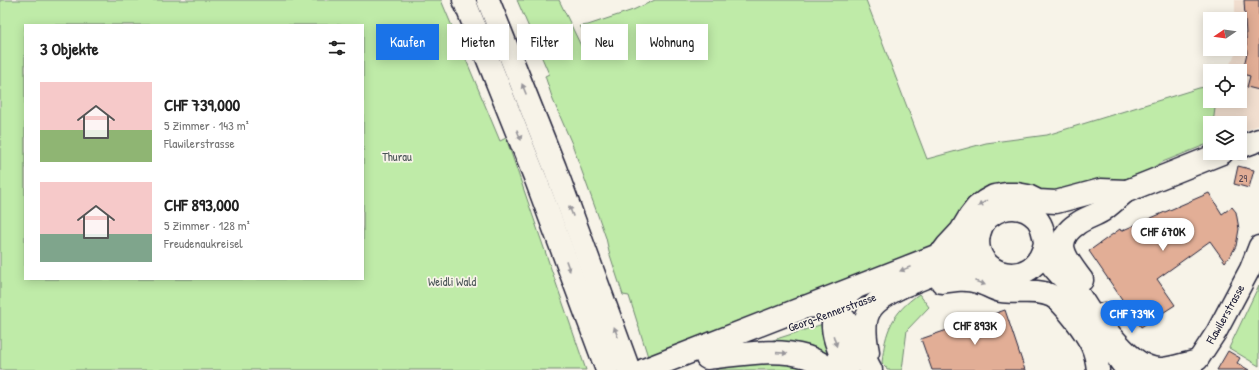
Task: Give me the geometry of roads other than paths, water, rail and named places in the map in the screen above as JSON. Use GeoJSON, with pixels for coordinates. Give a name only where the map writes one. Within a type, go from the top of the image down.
{"type":"FeatureCollection","features":[{"type":"Feature","properties":{"kind":"main road"},"geometry":{"type":"LineString","coordinates":[[464,0],[535,177],[606,370]]}},
{"type":"Feature","properties":{"kind":"main road"},"geometry":{"type":"LineString","coordinates":[[488,0],[633,370]]}},
{"type":"Feature","properties":{"kind":"main road"},"geometry":{"type":"LineString","coordinates":[[1247,144],[1259,140]]}},
{"type":"Feature","properties":{"kind":"main road"},"geometry":{"type":"LineString","coordinates":[[1105,199],[1068,218],[1045,239],[1044,251],[1035,265],[1029,270],[1012,274],[1003,273],[989,266],[983,257],[980,250],[979,233],[988,218],[999,210],[1012,208],[1021,209],[1030,213],[1043,214],[1062,211],[1086,203],[1105,199],[1204,160]]}},
{"type":"Feature","properties":{"kind":"main road"},"geometry":{"type":"LineString","coordinates":[[944,250],[961,231],[977,207],[994,196],[1017,194],[1028,196],[1038,201],[1056,202],[1101,190],[1126,191]]}},
{"type":"Feature","properties":{"kind":"main road"},"geometry":{"type":"LineString","coordinates":[[1126,191],[1101,211],[1077,224],[1067,232],[1063,242],[1063,251],[1066,260],[1083,282],[1104,314],[1109,346],[1127,370]]}},
{"type":"Feature","properties":{"kind":"main road"},"geometry":{"type":"LineString","coordinates":[[1030,213],[1042,226],[1050,261],[1076,291],[1095,319],[1126,351],[1151,367],[1191,367]]}},
{"type":"Feature","properties":{"kind":"main road","name":"Georg-Rennerstrasse"},"geometry":{"type":"LineString","coordinates":[[680,365],[804,307],[854,289],[944,250],[957,250],[964,247],[979,233]]}},
{"type":"Feature","properties":{"kind":"main road","name":"Flawilerstrasse"},"geometry":{"type":"LineString","coordinates":[[1191,367],[1226,316],[1250,269],[1259,246]]}},
{"type":"Feature","properties":{"kind":"main road","name":"Georg-Rennerstrasse"},"geometry":{"type":"LineString","coordinates":[[633,370],[680,365],[708,358],[759,338],[899,288],[946,269],[961,265],[989,266]]}},
{"type":"Feature","properties":{"kind":"main road"},"geometry":{"type":"LineString","coordinates":[[1029,270],[1050,283],[1068,298],[1095,333],[1107,356],[1110,370]]}},
{"type":"Feature","properties":{"kind":"main road"},"geometry":{"type":"LineString","coordinates":[[927,277],[942,282],[966,279],[980,282],[990,288],[1002,291],[1040,292],[1053,297],[1067,310],[1088,338],[1096,354],[1098,370]]}},
{"type":"Feature","properties":{"kind":"main road"},"geometry":{"type":"LineString","coordinates":[[871,370],[865,334],[866,319],[874,304],[885,295],[899,288]]}},
{"type":"Feature","properties":{"kind":"main road"},"geometry":{"type":"LineString","coordinates":[[848,370],[837,348],[833,333],[833,320],[842,300],[854,289]]}},
{"type":"Feature","properties":{"kind":"main road"},"geometry":{"type":"LineString","coordinates":[[804,307],[826,307],[843,316],[871,370]]}},
{"type":"Feature","properties":{"kind":"main road"},"geometry":{"type":"LineString","coordinates":[[597,370],[598,345]]}},
{"type":"Feature","properties":{"kind":"main road"},"geometry":{"type":"LineString","coordinates":[[708,358],[773,352],[790,353],[808,357],[832,370]]}},
{"type":"Feature","properties":{"kind":"park label","name":"Thurau"},"geometry":{"type":"Point","coordinates":[397,156]}},
{"type":"Feature","properties":{"kind":"park label","name":"Weidli Wald"},"geometry":{"type":"Point","coordinates":[452,281]}}]}
